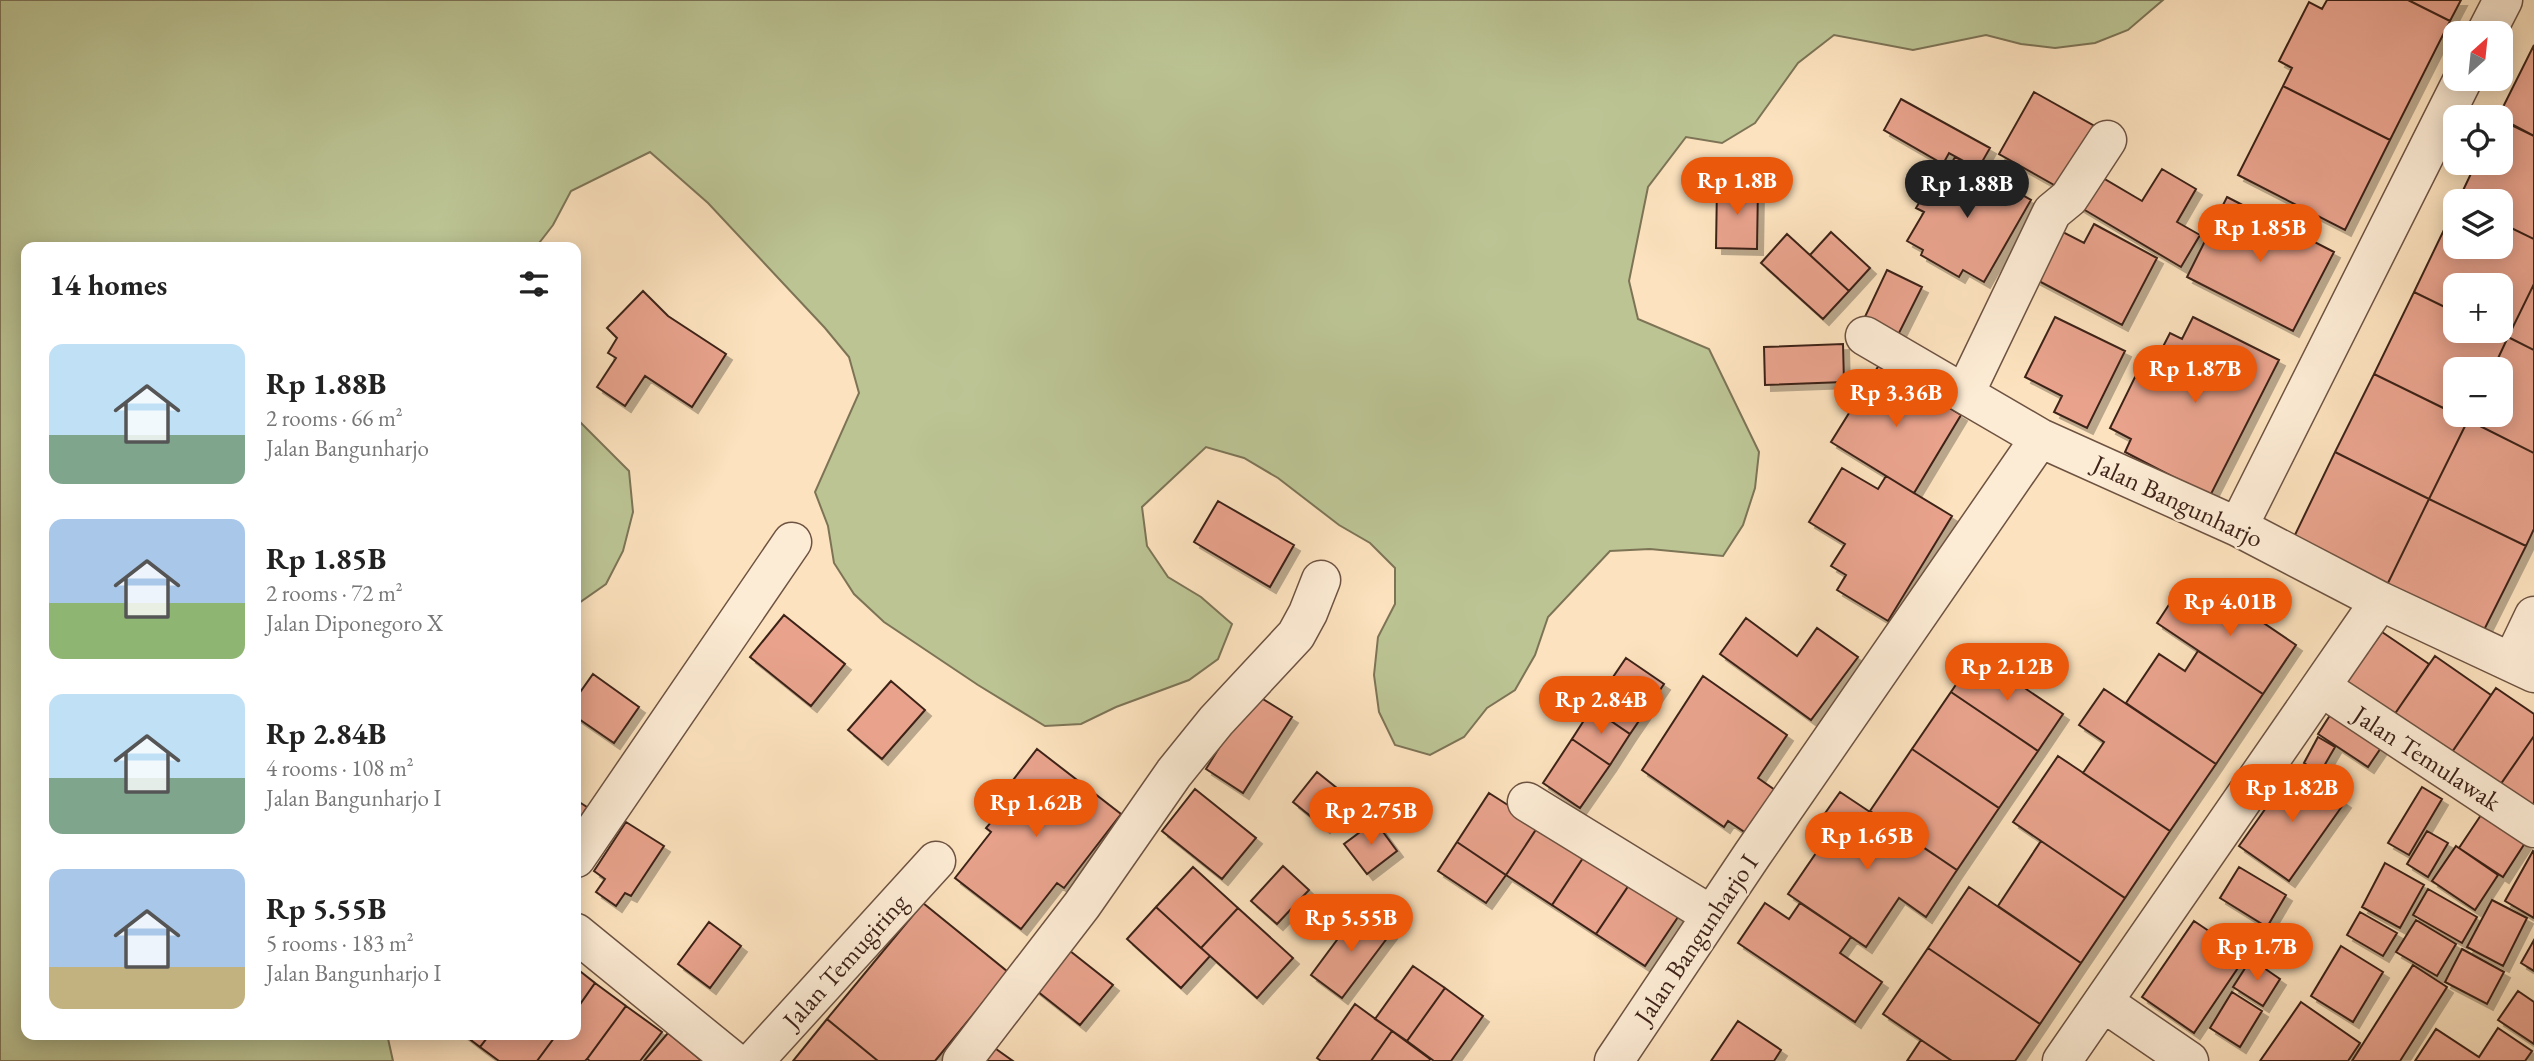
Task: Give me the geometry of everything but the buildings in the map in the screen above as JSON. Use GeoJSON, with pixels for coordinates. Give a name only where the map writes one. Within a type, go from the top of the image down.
{"type":"FeatureCollection","features":[{"type":"Feature","properties":{"kind":"street"},"geometry":{"type":"LineString","coordinates":[[2492,21],[2503,0]]}},
{"type":"Feature","properties":{"kind":"street"},"geometry":{"type":"LineString","coordinates":[[2238,527],[2457,91]]}},
{"type":"Feature","properties":{"kind":"street"},"geometry":{"type":"LineString","coordinates":[[1965,393],[2052,212],[2069,198],[2107,140]]}},
{"type":"Feature","properties":{"kind":"street","name":"Jalan Bangunharjo"},"geometry":{"type":"LineString","coordinates":[[1865,336],[2040,438],[2238,527],[2379,601],[2523,667]]}},
{"type":"Feature","properties":{"kind":"street","name":"Jalan Bangunharjo I"},"geometry":{"type":"LineString","coordinates":[[1614,1061],[2040,438]]}},
{"type":"Feature","properties":{"kind":"street"},"geometry":{"type":"LineString","coordinates":[[581,851],[792,542]]}},
{"type":"Feature","properties":{"kind":"street"},"geometry":{"type":"LineString","coordinates":[[962,1061],[1082,905],[1174,773],[1216,721],[1296,635],[1321,580]]}},
{"type":"Feature","properties":{"kind":"street"},"geometry":{"type":"LineString","coordinates":[[2062,1061],[2379,601]]}},
{"type":"Feature","properties":{"kind":"street"},"geometry":{"type":"LineString","coordinates":[[2523,667],[2534,616]]}},
{"type":"Feature","properties":{"kind":"street","name":"Jalan Temulawak"},"geometry":{"type":"LineString","coordinates":[[2321,687],[2534,828]]}},
{"type":"Feature","properties":{"kind":"street"},"geometry":{"type":"LineString","coordinates":[[1527,802],[1712,915]]}},
{"type":"Feature","properties":{"kind":"street","name":"Jalan Temugiring"},"geometry":{"type":"LineString","coordinates":[[581,937],[736,1060],[936,861]]}},
{"type":"Feature","properties":{"kind":"street"},"geometry":{"type":"LineString","coordinates":[[2103,1002],[2189,1061]]}},
{"type":"Feature","properties":{"kind":"green space"},"geometry":{"type":"Polygon","coordinates":[[[0,0],[2163,0],[2128,30],[2095,43],[2055,48],[2021,44],[1986,35],[1913,50],[1834,35],[1798,63],[1755,123],[1722,143],[1686,137],[1648,187],[1629,281],[1638,319],[1709,349],[1759,452],[1755,488],[1743,525],[1723,556],[1650,549],[1610,551],[1548,617],[1535,655],[1515,690],[1487,708],[1464,737],[1430,755],[1395,745],[1379,712],[1374,675],[1378,637],[1395,604],[1395,568],[1370,543],[1339,525],[1278,478],[1244,458],[1206,447],[1142,507],[1147,546],[1168,577],[1201,597],[1232,624],[1218,659],[1189,680],[1116,707],[1081,724],[1045,726],[884,622],[854,594],[834,563],[828,526],[815,492],[859,393],[849,357],[708,203],[650,152],[571,191],[553,225],[540,242],[21,242],[21,1040],[388,1040],[393,1061],[0,1061],[0,0]]]}},
{"type":"Feature","properties":{"kind":"green space"},"geometry":{"type":"Polygon","coordinates":[[[581,423],[629,471],[633,512],[623,551],[606,584],[581,602],[581,423]]]}}]}
